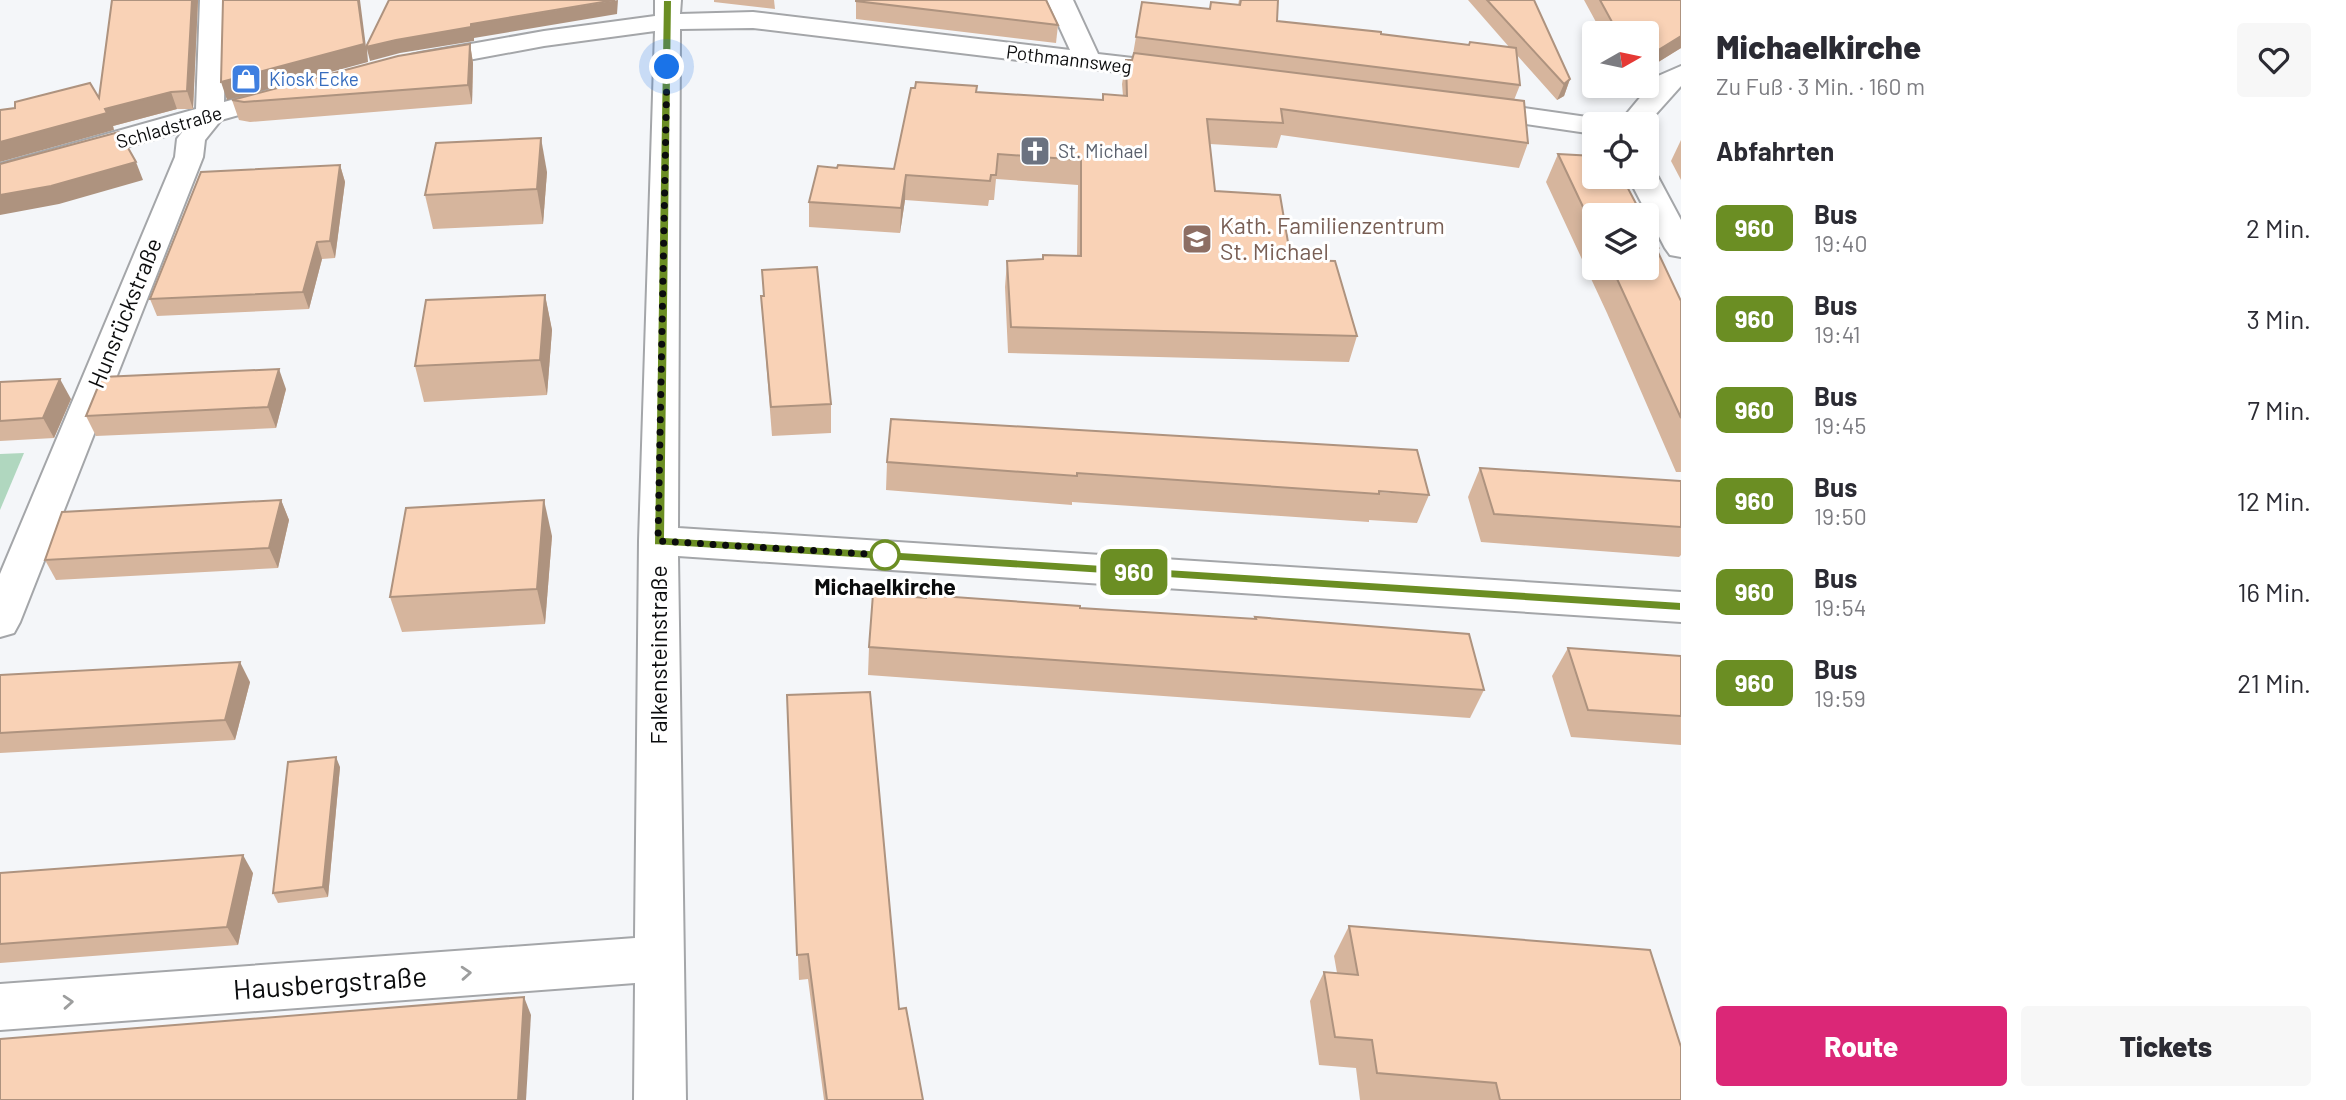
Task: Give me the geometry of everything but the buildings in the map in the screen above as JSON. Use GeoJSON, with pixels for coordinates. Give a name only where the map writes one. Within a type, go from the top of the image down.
{"type":"FeatureCollection","features":[{"type":"Feature","properties":{"kind":"street"},"geometry":{"type":"LineString","coordinates":[[210,116],[213,0]]}},
{"type":"Feature","properties":{"kind":"street"},"geometry":{"type":"LineString","coordinates":[[1060,0],[1082,44],[1086,60]]}},
{"type":"Feature","properties":{"kind":"street"},"geometry":{"type":"LineString","coordinates":[[391,66],[600,31],[668,12]]}},
{"type":"Feature","properties":{"kind":"street","name":"Pothmannsweg"},"geometry":{"type":"LineString","coordinates":[[668,12],[1197,74]]}},
{"type":"Feature","properties":{"kind":"street","name":"Falkensteinstraße"},"geometry":{"type":"LineString","coordinates":[[660,1100],[658,541],[668,12]]}},
{"type":"Feature","properties":{"kind":"street"},"geometry":{"type":"LineString","coordinates":[[1642,112],[1668,82],[1681,74]]}},
{"type":"Feature","properties":{"kind":"street","name":"Schladstraße"},"geometry":{"type":"LineString","coordinates":[[0,173],[305,88]]}},
{"type":"Feature","properties":{"kind":"street"},"geometry":{"type":"LineString","coordinates":[[1447,105],[1582,125]]}},
{"type":"Feature","properties":{"kind":"street","name":"Hunsrückstraße"},"geometry":{"type":"LineString","coordinates":[[0,622],[189,157],[191,139],[210,116]]}},
{"type":"Feature","properties":{"kind":"street"},"geometry":{"type":"LineString","coordinates":[[1649,189],[1681,248]]}},
{"type":"Feature","properties":{"kind":"street"},"geometry":{"type":"LineString","coordinates":[[658,541],[1681,607]]}},
{"type":"Feature","properties":{"kind":"street","name":"Hausbergstraße"},"geometry":{"type":"LineString","coordinates":[[0,1007],[660,959]]}},
{"type":"Feature","properties":{"kind":"green space"},"geometry":{"type":"Polygon","coordinates":[[[24,453],[0,510],[0,454],[24,453]]]}},
{"type":"Feature","properties":{"kind":"bus line","name":"960"},"geometry":{"type":"LineString","coordinates":[[668,0],[658,541],[1681,607]]}},
{"type":"Feature","properties":{"kind":"place","name":"Kiosk Ecke"},"geometry":{"type":"Point","coordinates":[246,79]}},
{"type":"Feature","properties":{"kind":"place","name":"St. Michael"},"geometry":{"type":"Point","coordinates":[1035,151]}},
{"type":"Feature","properties":{"kind":"place","name":"Kath. Familienzentrum St. Michael"},"geometry":{"type":"Point","coordinates":[1197,239]}},
{"type":"Feature","properties":{"kind":"place","name":"Michaelkirche"},"geometry":{"type":"Point","coordinates":[885,555]}},
{"type":"Feature","properties":{"kind":"route"},"geometry":{"type":"LineString","coordinates":[[667,67],[658,541],[885,555]]}}]}
